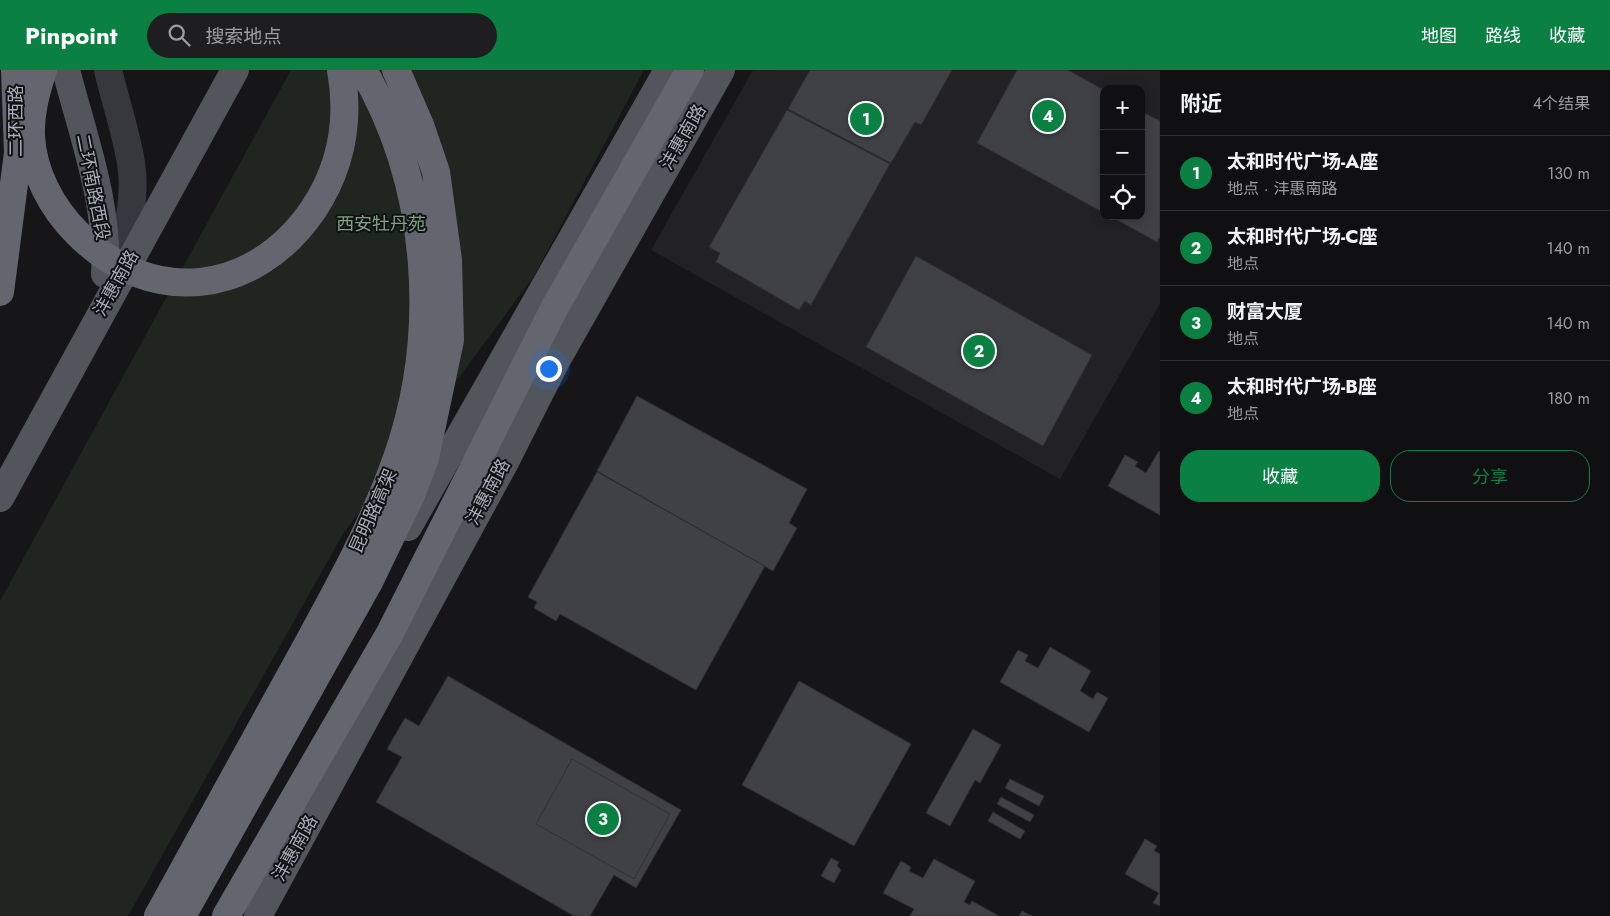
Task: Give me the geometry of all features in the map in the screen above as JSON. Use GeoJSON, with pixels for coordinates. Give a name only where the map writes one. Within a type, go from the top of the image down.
{"type":"FeatureCollection","features":[{"type":"Feature","properties":{"kind":"highway","name":"二环西路"},"geometry":{"type":"LineString","coordinates":[[0,292],[18,152],[15,70]]}},
{"type":"Feature","properties":{"kind":"highway"},"geometry":{"type":"LineString","coordinates":[[43,70],[32,111],[31,137],[41,181],[53,204],[68,224],[86,242],[115,264],[153,279],[176,283],[198,283],[227,278],[249,269],[269,257],[290,239],[319,201],[340,154],[345,121],[341,70]]}},
{"type":"Feature","properties":{"kind":"highway","name":"昆明路高架"},"geometry":{"type":"LineString","coordinates":[[158,916],[340,583],[394,466],[411,408],[419,362],[423,310],[418,224],[410,186],[396,139],[363,70]]}},
{"type":"Feature","properties":{"kind":"highway","name":"昆明路高架"},"geometry":{"type":"LineString","coordinates":[[182,916],[369,582],[411,495],[425,458],[450,340],[448,260],[436,172],[420,125],[396,70]]}},
{"type":"Feature","properties":{"kind":"highway"},"geometry":{"type":"LineString","coordinates":[[226,916],[390,634],[555,306],[690,70]]}},
{"type":"Feature","properties":{"kind":"highway"},"geometry":{"type":"LineString","coordinates":[[190,916],[371,591]]}},
{"type":"Feature","properties":{"kind":"main road","name":"二环南路西段"},"geometry":{"type":"LineString","coordinates":[[66,70],[94,174],[102,217],[106,255],[104,306]]}},
{"type":"Feature","properties":{"kind":"main road","name":"沣惠南路"},"geometry":{"type":"LineString","coordinates":[[0,498],[235,70]]}},
{"type":"Feature","properties":{"kind":"main road"},"geometry":{"type":"LineString","coordinates":[[371,591],[668,70]]}},
{"type":"Feature","properties":{"kind":"main road","name":"沣惠南路"},"geometry":{"type":"LineString","coordinates":[[258,916],[484,501],[556,361],[721,70]]}},
{"type":"Feature","properties":{"kind":"street"},"geometry":{"type":"LineString","coordinates":[[104,306],[122,255],[132,199],[131,163],[108,70]]}},
{"type":"Feature","properties":{"kind":"shaded area"},"geometry":{"type":"Polygon","coordinates":[[[753,70],[1160,71],[1160,304],[1060,479],[651,250],[753,70]]]}},
{"type":"Feature","properties":{"kind":"green space","name":"西安牡丹苑"},"geometry":{"type":"Polygon","coordinates":[[[291,70],[644,70],[534,276],[343,534],[128,916],[0,916],[0,601],[291,70]]]}},
{"type":"Feature","properties":{"kind":"building"},"geometry":{"type":"Polygon","coordinates":[[[810,70],[952,70],[921,125],[915,122],[891,163],[788,109],[810,70]]]}},
{"type":"Feature","properties":{"kind":"building"},"geometry":{"type":"Polygon","coordinates":[[[1017,70],[1068,70],[1100,88],[1100,211],[977,143],[1017,70]]]}},
{"type":"Feature","properties":{"kind":"building"},"geometry":{"type":"Polygon","coordinates":[[[787,110],[890,164],[811,305],[805,301],[799,310],[716,262],[720,253],[709,247],[787,110]]]}},
{"type":"Feature","properties":{"kind":"building"},"geometry":{"type":"Polygon","coordinates":[[[1145,113],[1160,121],[1160,236],[1157,242],[1117,220],[1145,220],[1145,113]]]}},
{"type":"Feature","properties":{"kind":"building"},"geometry":{"type":"Polygon","coordinates":[[[916,256],[1092,355],[1043,446],[866,347],[916,256]]]}},
{"type":"Feature","properties":{"kind":"building"},"geometry":{"type":"Polygon","coordinates":[[[637,396],[807,489],[789,523],[797,528],[773,571],[597,471],[637,396]]]}},
{"type":"Feature","properties":{"kind":"building"},"geometry":{"type":"Polygon","coordinates":[[[1159,451],[1160,515],[1108,486],[1125,455],[1138,462],[1135,466],[1146,473],[1159,451]]]}},
{"type":"Feature","properties":{"kind":"building"},"geometry":{"type":"Polygon","coordinates":[[[597,472],[765,566],[696,690],[560,614],[556,621],[534,608],[537,602],[528,597],[597,472]]]}},
{"type":"Feature","properties":{"kind":"building"},"geometry":{"type":"Polygon","coordinates":[[[1050,647],[1091,671],[1080,691],[1093,699],[1097,692],[1108,698],[1089,732],[1000,682],[1018,650],[1028,655],[1025,661],[1038,668],[1050,647]]]}},
{"type":"Feature","properties":{"kind":"building"},"geometry":{"type":"Polygon","coordinates":[[[448,676],[681,810],[636,888],[614,875],[590,916],[574,916],[376,802],[402,757],[387,749],[405,718],[419,726],[448,676]]]}},
{"type":"Feature","properties":{"kind":"building"},"geometry":{"type":"Polygon","coordinates":[[[799,681],[911,744],[854,846],[742,785],[799,681]]]}},
{"type":"Feature","properties":{"kind":"building"},"geometry":{"type":"Polygon","coordinates":[[[973,729],[1001,745],[980,783],[975,780],[950,826],[926,813],[973,729]]]}},
{"type":"Feature","properties":{"kind":"building"},"geometry":{"type":"Polygon","coordinates":[[[572,759],[670,814],[634,879],[536,824],[572,759]]]}},
{"type":"Feature","properties":{"kind":"building"},"geometry":{"type":"Polygon","coordinates":[[[1010,779],[1044,796],[1039,806],[1005,788],[1010,779]]]}},
{"type":"Feature","properties":{"kind":"building"},"geometry":{"type":"Polygon","coordinates":[[[1001,797],[1034,815],[1030,822],[997,804],[1001,797]]]}},
{"type":"Feature","properties":{"kind":"building"},"geometry":{"type":"Polygon","coordinates":[[[993,812],[1025,831],[1020,839],[988,821],[993,812]]]}},
{"type":"Feature","properties":{"kind":"building"},"geometry":{"type":"Polygon","coordinates":[[[1145,839],[1157,846],[1154,851],[1160,854],[1160,906],[1153,903],[1159,893],[1125,874],[1145,839]]]}},
{"type":"Feature","properties":{"kind":"building"},"geometry":{"type":"Polygon","coordinates":[[[831,858],[839,862],[837,866],[841,870],[834,883],[821,876],[831,858]]]}},
{"type":"Feature","properties":{"kind":"building"},"geometry":{"type":"Polygon","coordinates":[[[934,859],[975,881],[964,902],[970,905],[972,901],[999,916],[910,916],[914,909],[883,893],[901,861],[911,867],[909,871],[923,878],[934,859]]]}},
{"type":"Feature","properties":{"kind":"building"},"geometry":{"type":"Polygon","coordinates":[[[1022,911],[1032,916],[1019,916],[1022,911]]]}},
{"type":"Feature","properties":{"kind":"place","name":"太和时代广场-B座"},"geometry":{"type":"Point","coordinates":[1048,116]}},
{"type":"Feature","properties":{"kind":"place","name":"太和时代广场-A座"},"geometry":{"type":"Point","coordinates":[866,119]}},
{"type":"Feature","properties":{"kind":"place","name":"太和时代广场-C座"},"geometry":{"type":"Point","coordinates":[979,351]}},
{"type":"Feature","properties":{"kind":"place","name":"财富大厦"},"geometry":{"type":"Point","coordinates":[603,819]}}]}
